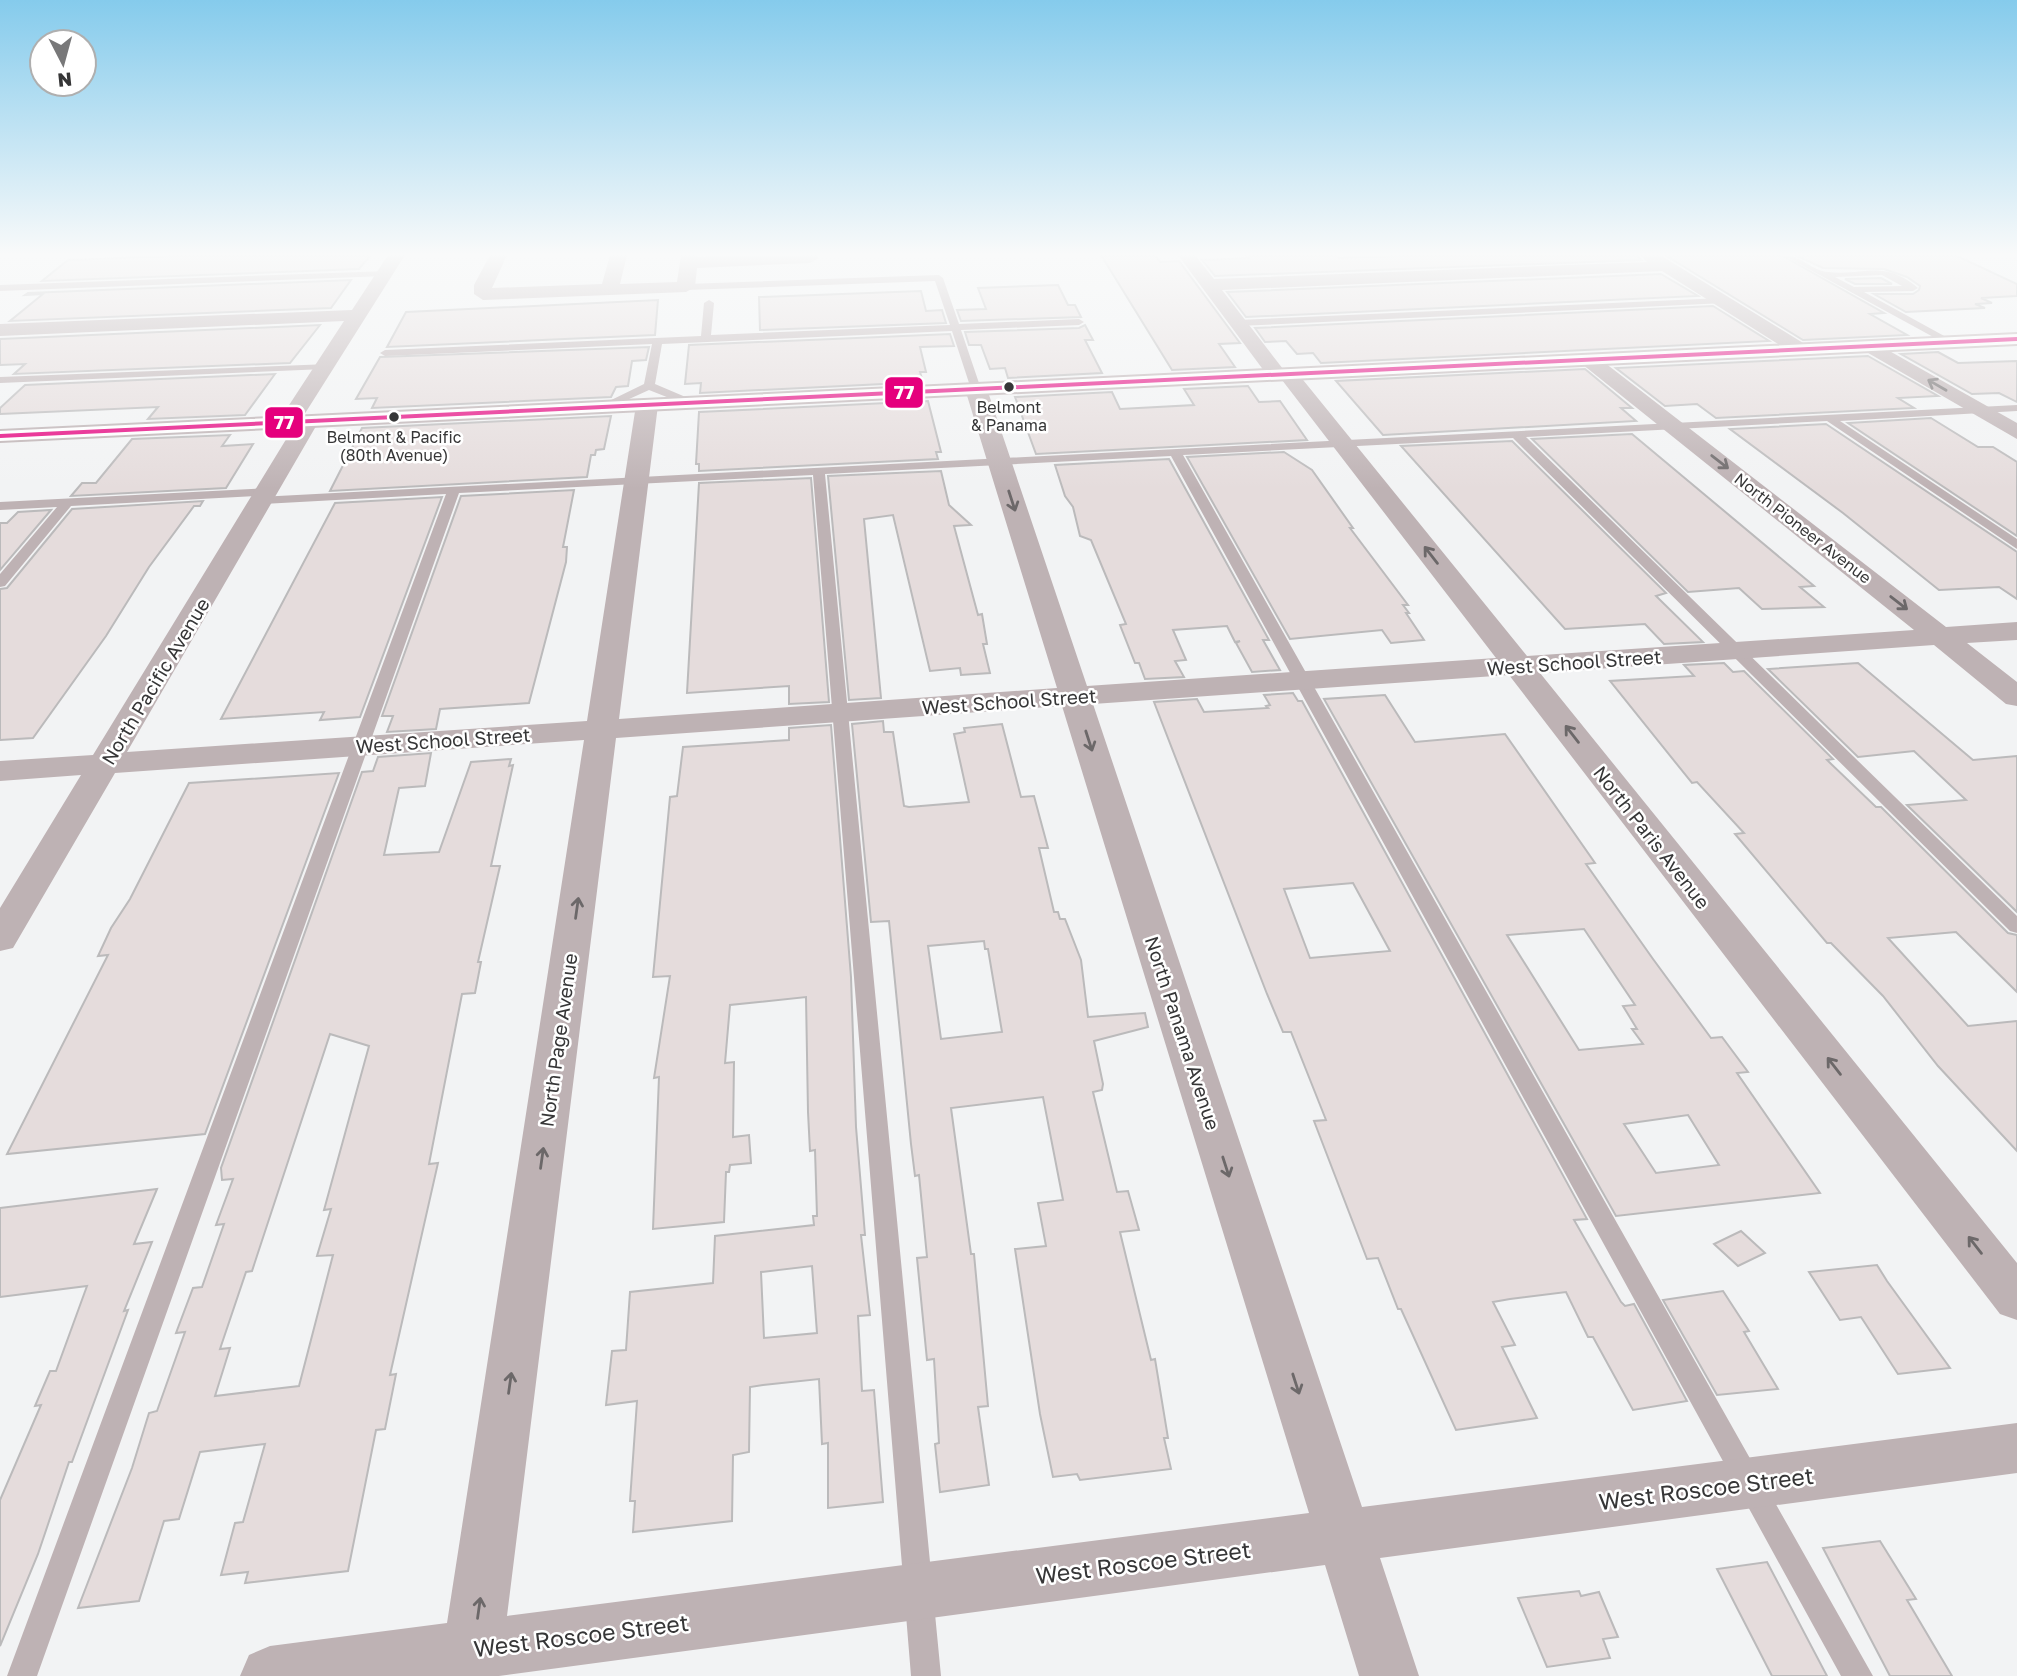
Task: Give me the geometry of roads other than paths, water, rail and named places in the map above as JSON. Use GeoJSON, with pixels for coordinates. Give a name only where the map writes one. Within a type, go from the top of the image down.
{"type":"FeatureCollection","features":[{"type":"Feature","properties":{"kind":"main road"},"geometry":{"type":"LineString","coordinates":[[0,436],[605,407],[648,395],[692,403],[2014,341]]}},
{"type":"Feature","properties":{"kind":"street","name":"North Pacific Avenue"},"geometry":{"type":"LineString","coordinates":[[0,939],[265,496],[325,366],[346,333]]}},
{"type":"Feature","properties":{"kind":"street","name":"North Paris Avenue"},"geometry":{"type":"LineString","coordinates":[[1247,333],[1342,443],[2017,1299]]}},
{"type":"Feature","properties":{"kind":"street"},"geometry":{"type":"LineString","coordinates":[[1774,333],[1801,350]]}},
{"type":"Feature","properties":{"kind":"street"},"geometry":{"type":"LineString","coordinates":[[1870,346],[2017,432]]}},
{"type":"Feature","properties":{"kind":"street","name":"North Pioneer Avenue"},"geometry":{"type":"LineString","coordinates":[[1589,360],[2017,697]]}},
{"type":"Feature","properties":{"kind":"street","name":"North Panama Avenue"},"geometry":{"type":"LineString","coordinates":[[976,389],[1390,1676]]}},
{"type":"Feature","properties":{"kind":"street","name":"North Page Avenue"},"geometry":{"type":"LineString","coordinates":[[471,1663],[648,395]]}},
{"type":"Feature","properties":{"kind":"street","name":"West School Street"},"geometry":{"type":"LineString","coordinates":[[0,771],[2017,631]]}},
{"type":"Feature","properties":{"kind":"street","name":"West Roscoe Street"},"geometry":{"type":"LineString","coordinates":[[270,1676],[471,1663],[918,1591],[2017,1448]]}},
{"type":"Feature","properties":{"kind":"lane"},"geometry":{"type":"LineString","coordinates":[[706,333],[706,339]]}},
{"type":"Feature","properties":{"kind":"lane"},"geometry":{"type":"LineString","coordinates":[[385,353],[826,333]]}},
{"type":"Feature","properties":{"kind":"lane"},"geometry":{"type":"LineString","coordinates":[[957,333],[976,389]]}},
{"type":"Feature","properties":{"kind":"lane"},"geometry":{"type":"LineString","coordinates":[[1935,333],[1952,342]]}},
{"type":"Feature","properties":{"kind":"lane"},"geometry":{"type":"LineString","coordinates":[[648,395],[658,341]]}},
{"type":"Feature","properties":{"kind":"lane"},"geometry":{"type":"LineString","coordinates":[[0,380],[325,366]]}},
{"type":"Feature","properties":{"kind":"lane"},"geometry":{"type":"LineString","coordinates":[[0,506],[454,490],[2017,408]]}},
{"type":"Feature","properties":{"kind":"lane"},"geometry":{"type":"LineString","coordinates":[[1829,418],[2017,545]]}},
{"type":"Feature","properties":{"kind":"lane"},"geometry":{"type":"LineString","coordinates":[[1516,434],[2017,927]]}},
{"type":"Feature","properties":{"kind":"lane"},"geometry":{"type":"LineString","coordinates":[[1175,452],[1858,1676]]}},
{"type":"Feature","properties":{"kind":"lane"},"geometry":{"type":"LineString","coordinates":[[819,471],[926,1676]]}},
{"type":"Feature","properties":{"kind":"lane"},"geometry":{"type":"LineString","coordinates":[[22,1676],[454,490]]}},
{"type":"Feature","properties":{"kind":"lane"},"geometry":{"type":"LineString","coordinates":[[0,583],[68,502]]}},
{"type":"Feature","properties":{"kind":"place","name":"Belmont & Panama"},"geometry":{"type":"Point","coordinates":[1009,387]}},
{"type":"Feature","properties":{"kind":"place","name":"Belmont & Pacific (80th Avenue)"},"geometry":{"type":"Point","coordinates":[394,417]}}]}
